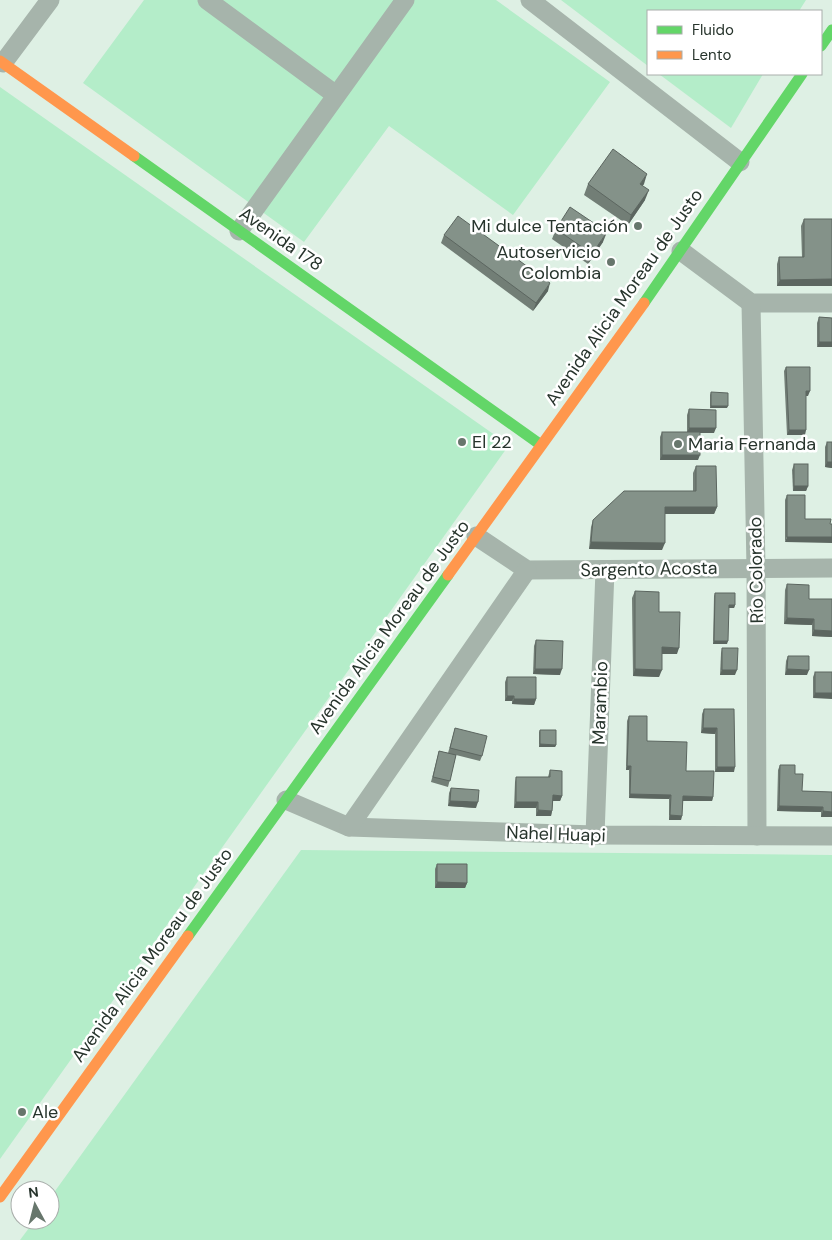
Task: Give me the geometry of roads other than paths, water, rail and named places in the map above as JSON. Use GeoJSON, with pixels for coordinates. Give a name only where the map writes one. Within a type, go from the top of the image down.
{"type":"FeatureCollection","features":[{"type":"Feature","properties":{"kind":"main road"},"geometry":{"type":"LineString","coordinates":[[822,45],[832,30]]}},
{"type":"Feature","properties":{"kind":"main road","name":"Avenida 178"},"geometry":{"type":"LineString","coordinates":[[2,62],[541,445]]}},
{"type":"Feature","properties":{"kind":"main road","name":"Avenida Alicia Moreau de Justo"},"geometry":{"type":"LineString","coordinates":[[0,1197],[681,251],[740,162],[801,75]]}},
{"type":"Feature","properties":{"kind":"street"},"geometry":{"type":"LineString","coordinates":[[2,62],[50,0]]}},
{"type":"Feature","properties":{"kind":"street"},"geometry":{"type":"LineString","coordinates":[[207,0],[336,96]]}},
{"type":"Feature","properties":{"kind":"street"},"geometry":{"type":"LineString","coordinates":[[239,230],[405,0]]}},
{"type":"Feature","properties":{"kind":"street"},"geometry":{"type":"LineString","coordinates":[[530,0],[740,162]]}},
{"type":"Feature","properties":{"kind":"street"},"geometry":{"type":"LineString","coordinates":[[681,251],[751,303],[832,303]]}},
{"type":"Feature","properties":{"kind":"street","name":"Río Colorado"},"geometry":{"type":"LineString","coordinates":[[751,303],[756,568],[757,836]]}},
{"type":"Feature","properties":{"kind":"street"},"geometry":{"type":"LineString","coordinates":[[349,827],[526,570],[476,536]]}},
{"type":"Feature","properties":{"kind":"street","name":"Sargento Acosta"},"geometry":{"type":"LineString","coordinates":[[526,570],[832,568]]}},
{"type":"Feature","properties":{"kind":"street","name":"Marambio"},"geometry":{"type":"LineString","coordinates":[[595,835],[605,570]]}},
{"type":"Feature","properties":{"kind":"street","name":"Nahel Huapi"},"geometry":{"type":"LineString","coordinates":[[286,800],[349,827],[595,835],[832,836]]}},
{"type":"Feature","properties":{"kind":"place","name":"Mi dulce Tentación"},"geometry":{"type":"Point","coordinates":[638,226]}},
{"type":"Feature","properties":{"kind":"place","name":"Autoservicio Colombia"},"geometry":{"type":"Point","coordinates":[611,262]}},
{"type":"Feature","properties":{"kind":"place","name":"El 22"},"geometry":{"type":"Point","coordinates":[462,442]}},
{"type":"Feature","properties":{"kind":"place","name":"Maria Fernanda"},"geometry":{"type":"Point","coordinates":[678,444]}},
{"type":"Feature","properties":{"kind":"place","name":"Ale"},"geometry":{"type":"Point","coordinates":[22,1112]}}]}
